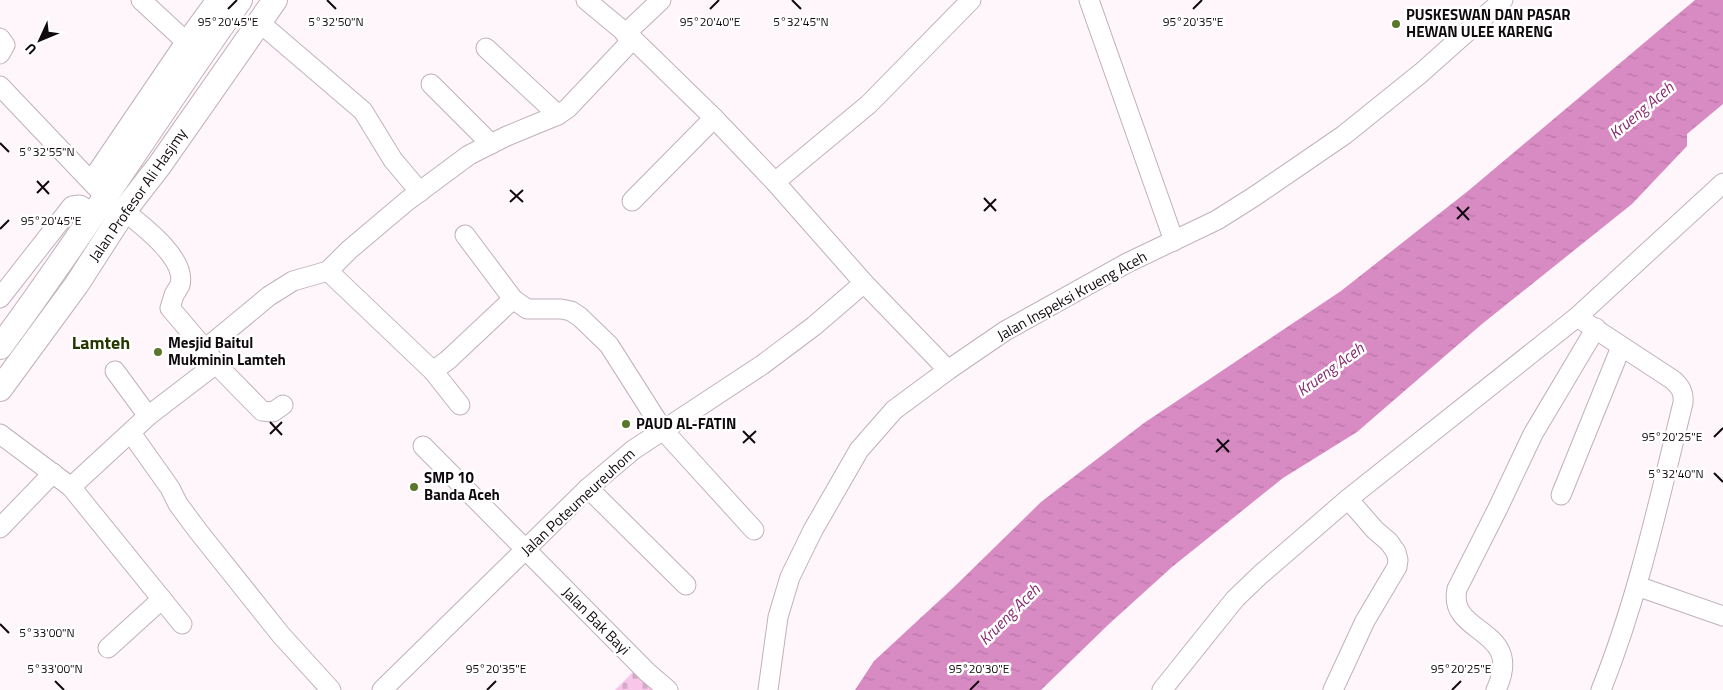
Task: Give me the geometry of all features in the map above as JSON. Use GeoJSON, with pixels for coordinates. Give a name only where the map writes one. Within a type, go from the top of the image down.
{"type":"FeatureCollection","features":[{"type":"Feature","properties":{"kind":"main road","name":"Jalan Profesor Ali Hasjmy"},"geometry":{"type":"LineString","coordinates":[[3,337],[46,284],[97,197],[160,115],[193,48],[240,0]]}},
{"type":"Feature","properties":{"kind":"main road","name":"Jalan Profesor Ali Hasjmy"},"geometry":{"type":"LineString","coordinates":[[0,389],[77,284],[124,211],[160,166],[275,0]]}},
{"type":"Feature","properties":{"kind":"main road"},"geometry":{"type":"LineString","coordinates":[[160,115],[182,132]]}},
{"type":"Feature","properties":{"kind":"street"},"geometry":{"type":"LineString","coordinates":[[141,0],[193,48]]}},
{"type":"Feature","properties":{"kind":"street"},"geometry":{"type":"LineString","coordinates":[[0,298],[72,206],[80,205],[97,197],[193,48],[216,0]]}},
{"type":"Feature","properties":{"kind":"street"},"geometry":{"type":"LineString","coordinates":[[586,0],[629,36],[714,118],[775,182],[864,283],[948,370]]}},
{"type":"Feature","properties":{"kind":"street"},"geometry":{"type":"LineString","coordinates":[[205,349],[269,296],[293,281],[328,271],[349,250],[469,155],[506,136],[558,115],[568,108],[661,0]]}},
{"type":"Feature","properties":{"kind":"street"},"geometry":{"type":"LineString","coordinates":[[775,182],[869,104],[972,0]]}},
{"type":"Feature","properties":{"kind":"street"},"geometry":{"type":"LineString","coordinates":[[1089,0],[1174,241]]}},
{"type":"Feature","properties":{"kind":"street","name":"Jalan Inspeksi Krueng Aceh"},"geometry":{"type":"LineString","coordinates":[[768,690],[778,617],[790,577],[813,530],[859,450],[894,410],[1005,331],[1127,263],[1217,220],[1255,196],[1344,134],[1421,72],[1503,0]]}},
{"type":"Feature","properties":{"kind":"street"},"geometry":{"type":"LineString","coordinates":[[259,22],[362,111],[393,160],[420,192]]}},
{"type":"Feature","properties":{"kind":"street"},"geometry":{"type":"LineString","coordinates":[[0,38],[6,45],[0,54]]}},
{"type":"Feature","properties":{"kind":"street"},"geometry":{"type":"LineString","coordinates":[[486,48],[558,115]]}},
{"type":"Feature","properties":{"kind":"street"},"geometry":{"type":"LineString","coordinates":[[431,84],[491,144]]}},
{"type":"Feature","properties":{"kind":"street"},"geometry":{"type":"LineString","coordinates":[[0,86],[97,197]]}},
{"type":"Feature","properties":{"kind":"street"},"geometry":{"type":"LineString","coordinates":[[632,201],[714,118]]}},
{"type":"Feature","properties":{"kind":"street"},"geometry":{"type":"LineString","coordinates":[[1162,690],[1235,599],[1348,499],[1577,317],[1723,183]]}},
{"type":"Feature","properties":{"kind":"street"},"geometry":{"type":"LineString","coordinates":[[124,211],[156,237],[180,268],[180,285],[174,294],[170,308],[216,364],[262,411],[273,412],[283,405]]}},
{"type":"Feature","properties":{"kind":"street"},"geometry":{"type":"LineString","coordinates":[[465,236],[513,299],[527,309],[561,309],[571,311],[580,316],[609,345],[663,430],[754,530]]}},
{"type":"Feature","properties":{"kind":"street"},"geometry":{"type":"LineString","coordinates":[[23,267],[46,284]]}},
{"type":"Feature","properties":{"kind":"street"},"geometry":{"type":"LineString","coordinates":[[328,271],[433,371],[460,405]]}},
{"type":"Feature","properties":{"kind":"street","name":"Jalan Poteumeureuhom"},"geometry":{"type":"LineString","coordinates":[[382,690],[588,488],[633,450],[762,365],[814,326],[864,283]]}},
{"type":"Feature","properties":{"kind":"street"},"geometry":{"type":"LineString","coordinates":[[433,371],[448,360],[513,299]]}},
{"type":"Feature","properties":{"kind":"street"},"geometry":{"type":"LineString","coordinates":[[1577,317],[1673,380],[1680,386],[1684,395],[1637,586],[1615,655],[1601,690]]}},
{"type":"Feature","properties":{"kind":"street"},"geometry":{"type":"LineString","coordinates":[[1496,690],[1502,677],[1504,662],[1502,653],[1497,644],[1464,618],[1456,604],[1457,589],[1533,434],[1596,328]]}},
{"type":"Feature","properties":{"kind":"street"},"geometry":{"type":"LineString","coordinates":[[1561,495],[1621,347]]}},
{"type":"Feature","properties":{"kind":"street"},"geometry":{"type":"LineString","coordinates":[[71,487],[148,416],[216,364]]}},
{"type":"Feature","properties":{"kind":"street"},"geometry":{"type":"LineString","coordinates":[[115,371],[148,416]]}},
{"type":"Feature","properties":{"kind":"street"},"geometry":{"type":"LineString","coordinates":[[130,433],[203,538],[282,635],[331,690]]}},
{"type":"Feature","properties":{"kind":"street"},"geometry":{"type":"LineString","coordinates":[[0,434],[71,487],[182,624]]}},
{"type":"Feature","properties":{"kind":"street","name":"Jalan Bak Bayi"},"geometry":{"type":"LineString","coordinates":[[423,446],[647,672],[668,690]]}},
{"type":"Feature","properties":{"kind":"street"},"geometry":{"type":"LineString","coordinates":[[0,528],[53,474]]}},
{"type":"Feature","properties":{"kind":"street"},"geometry":{"type":"LineString","coordinates":[[588,488],[686,585]]}},
{"type":"Feature","properties":{"kind":"street"},"geometry":{"type":"LineString","coordinates":[[1333,690],[1365,621],[1397,568],[1398,560],[1396,552],[1389,542],[1375,530],[1348,499]]}},
{"type":"Feature","properties":{"kind":"street"},"geometry":{"type":"LineString","coordinates":[[1637,586],[1723,616]]}},
{"type":"Feature","properties":{"kind":"street"},"geometry":{"type":"LineString","coordinates":[[108,648],[162,599]]}},
{"type":"Feature","properties":{"kind":"green space"},"geometry":{"type":"Polygon","coordinates":[[[638,667],[664,690],[615,690],[638,667]]]}},
{"type":"Feature","properties":{"kind":"water","name":"Krueng Aceh"},"geometry":{"type":"Polygon","coordinates":[[[1695,0],[1723,0],[1723,104],[1687,134],[1687,146],[1632,204],[1482,324],[1357,432],[1283,478],[1172,567],[1109,624],[1041,690],[855,690],[874,661],[953,588],[1041,502],[1144,423],[1341,291],[1468,191],[1695,0]]]}},
{"type":"Feature","properties":{"kind":"place","name":"PUSKESWAN DAN PASAR HEWAN ULEE KARENG"},"geometry":{"type":"Point","coordinates":[1396,24]}},
{"type":"Feature","properties":{"kind":"place","name":"Mesjid Baitul Mukminin Lamteh"},"geometry":{"type":"Point","coordinates":[158,352]}},
{"type":"Feature","properties":{"kind":"place","name":"PAUD AL-FATIN"},"geometry":{"type":"Point","coordinates":[626,424]}},
{"type":"Feature","properties":{"kind":"place","name":"SMP 10 Banda Aceh"},"geometry":{"type":"Point","coordinates":[414,487]}},
{"type":"Feature","properties":{"kind":"district","name":"Lamteh"},"geometry":{"type":"Point","coordinates":[101,343]}}]}
